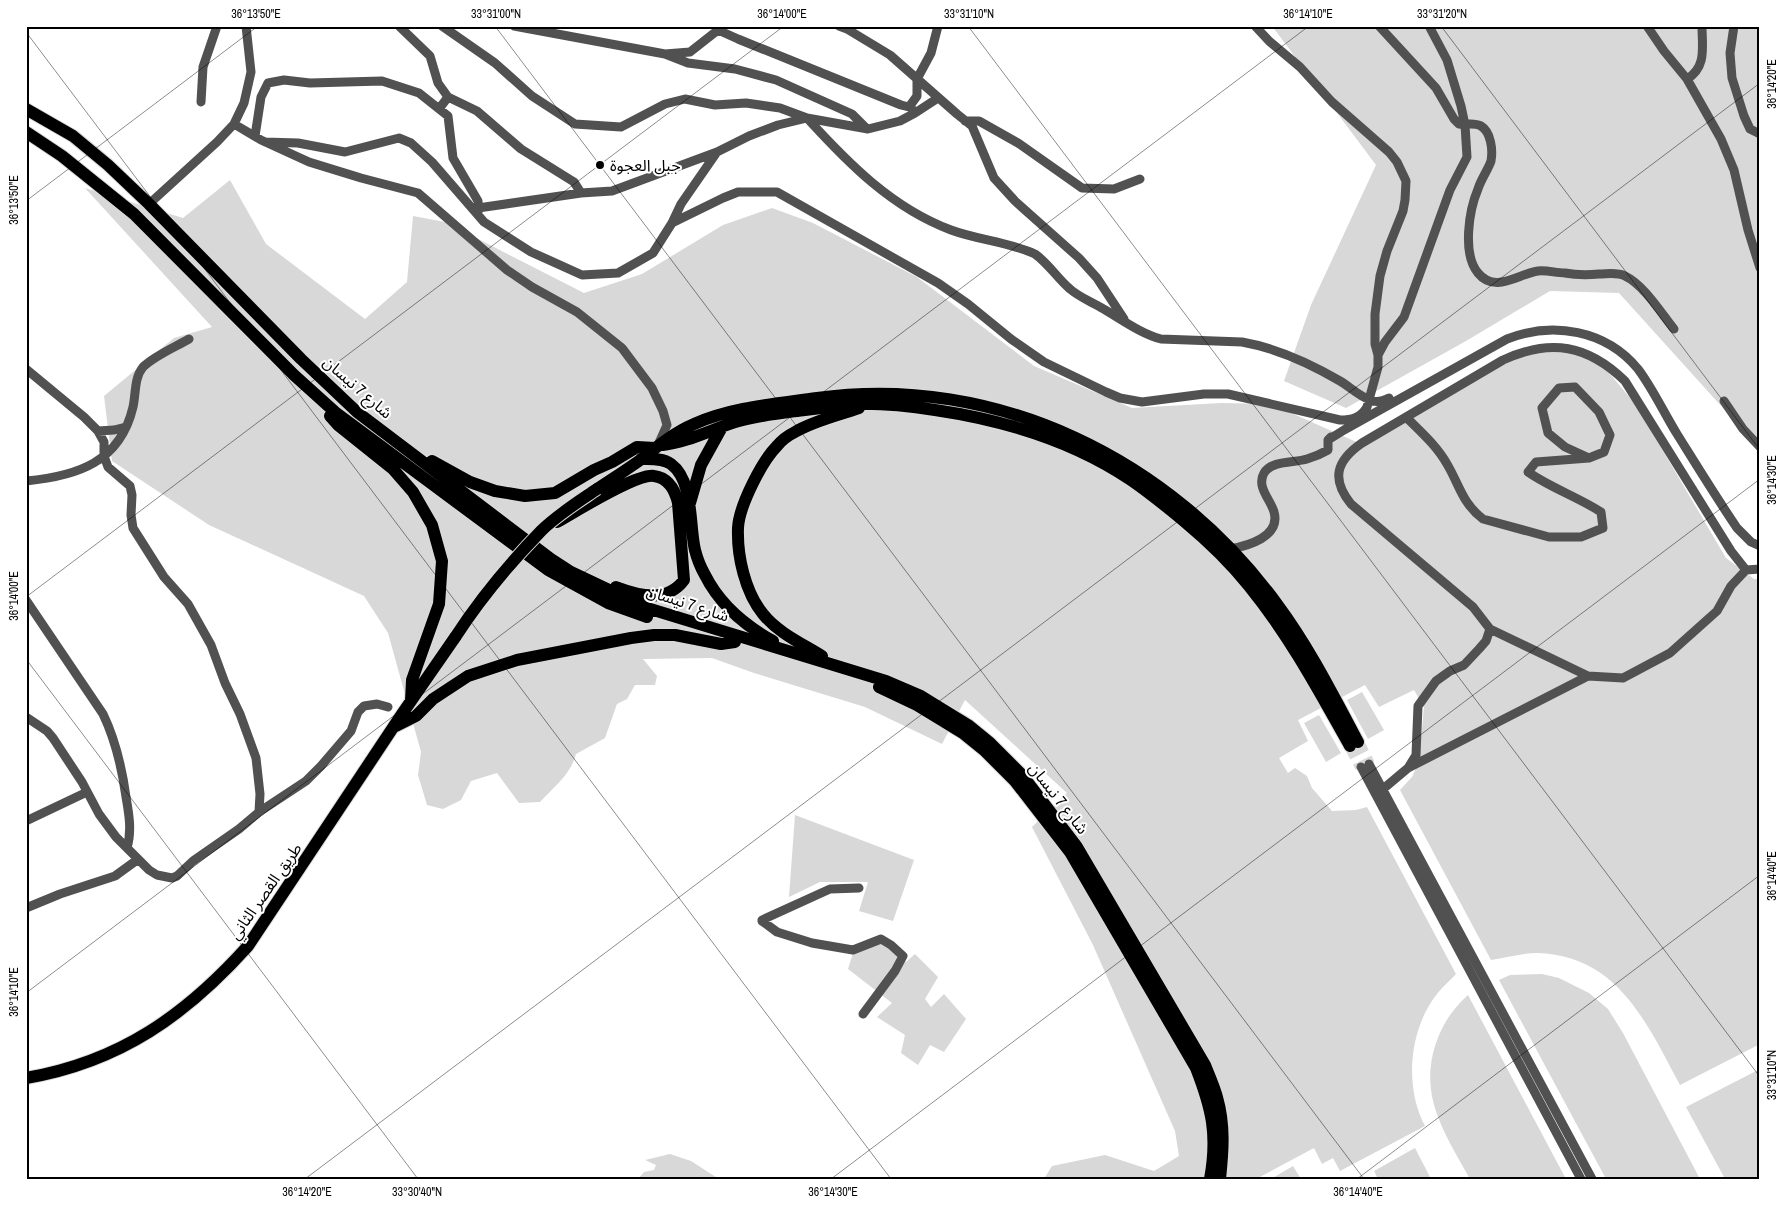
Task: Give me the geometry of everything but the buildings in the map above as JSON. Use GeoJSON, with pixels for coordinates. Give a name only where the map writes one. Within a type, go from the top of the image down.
{"type":"FeatureCollection","features":[{"type":"Feature","properties":{"kind":"main road","name":"شارع 7 نيسان"},"geometry":{"type":"LineString","coordinates":[[26,109],[73,136],[108,165],[149,204],[300,359],[358,412],[551,559],[571,572],[647,608],[886,681],[921,696],[968,725],[990,743],[1022,775],[1077,847],[1204,1064],[1217,1097],[1223,1130],[1220,1179]]}},
{"type":"Feature","properties":{"kind":"main road","name":"شارع 7 نيسان"},"geometry":{"type":"LineString","coordinates":[[26,132],[62,156],[134,214],[294,375],[335,412],[548,570],[608,603],[647,617],[735,642],[885,689],[917,705],[963,733],[984,750],[1016,781],[1070,852],[1196,1068],[1208,1100],[1214,1131],[1210,1179]]}},
{"type":"Feature","properties":{"kind":"main road"},"geometry":{"type":"LineString","coordinates":[[294,375],[338,425],[393,469],[413,492],[432,525],[442,561],[439,604],[412,680],[411,702]]}},
{"type":"Feature","properties":{"kind":"main road"},"geometry":{"type":"LineString","coordinates":[[412,453],[443,466],[470,482],[495,491],[525,496],[554,493],[637,448],[657,447],[772,413],[840,405],[911,406],[956,413],[1014,426],[1077,450],[1129,479],[1165,504],[1206,539],[1249,586],[1289,640],[1354,744],[1298,634],[1277,604],[1230,549],[1173,497],[1141,473],[1115,457],[1077,438],[989,407],[958,400],[888,394],[846,395],[736,409],[695,423],[657,447],[598,494]]}},
{"type":"Feature","properties":{"kind":"main road"},"geometry":{"type":"LineString","coordinates":[[837,666],[774,626],[762,613],[742,569],[738,526],[742,507],[750,489],[776,446],[795,432],[871,404]]}},
{"type":"Feature","properties":{"kind":"main road"},"geometry":{"type":"LineString","coordinates":[[689,508],[701,465],[710,445],[722,427]]}},
{"type":"Feature","properties":{"kind":"main road"},"geometry":{"type":"LineString","coordinates":[[641,459],[658,459],[670,463],[683,482],[695,551],[705,576],[716,593],[730,610],[750,628],[792,652]]}},
{"type":"Feature","properties":{"kind":"main road"},"geometry":{"type":"LineString","coordinates":[[571,572],[596,576],[617,587],[647,595],[668,594],[678,588],[684,580],[678,503],[675,491],[666,480],[653,475],[598,494]]}},
{"type":"Feature","properties":{"kind":"main road","name":"طريق القصر الثاني"},"geometry":{"type":"LineString","coordinates":[[26,1078],[87,1063],[126,1045],[171,1018],[224,973],[248,946],[476,605],[542,531],[566,510],[598,494]]}},
{"type":"Feature","properties":{"kind":"main road"},"geometry":{"type":"LineString","coordinates":[[393,728],[416,716],[433,699],[468,676],[517,660],[654,635],[675,635],[721,644],[735,642]]}},
{"type":"Feature","properties":{"kind":"street"},"geometry":{"type":"LineString","coordinates":[[201,102],[203,67],[217,26]]}},
{"type":"Feature","properties":{"kind":"street"},"geometry":{"type":"LineString","coordinates":[[399,26],[430,56],[438,83],[448,97],[477,111],[521,149],[574,182],[581,193]]}},
{"type":"Feature","properties":{"kind":"street"},"geometry":{"type":"LineString","coordinates":[[442,26],[496,64],[532,96],[575,124],[621,127],[665,104],[685,99],[715,105],[746,103],[780,108],[807,118],[868,129],[900,121],[912,110],[938,98]]}},
{"type":"Feature","properties":{"kind":"street"},"geometry":{"type":"LineString","coordinates":[[514,26],[665,54],[688,63],[735,69],[776,80],[852,114],[868,129]]}},
{"type":"Feature","properties":{"kind":"street"},"geometry":{"type":"LineString","coordinates":[[912,110],[918,96],[918,79],[931,53],[938,26]]}},
{"type":"Feature","properties":{"kind":"street"},"geometry":{"type":"LineString","coordinates":[[672,224],[697,210],[738,192],[777,192],[938,283],[1044,362],[1120,398],[1142,402],[1204,394],[1228,394],[1347,420],[1364,413],[1378,367],[1375,344],[1380,276],[1383,262],[1403,211],[1406,200],[1406,181],[1397,162],[1380,142],[1332,102],[1300,67],[1269,41],[1255,26]]}},
{"type":"Feature","properties":{"kind":"street"},"geometry":{"type":"LineString","coordinates":[[1379,26],[1436,88],[1454,119],[1459,124],[1474,123],[1485,129],[1491,144],[1491,161],[1477,190],[1470,218],[1470,257],[1480,276],[1492,282],[1505,283],[1528,274],[1544,271],[1624,275],[1646,293],[1674,329]]}},
{"type":"Feature","properties":{"kind":"street"},"geometry":{"type":"LineString","coordinates":[[1378,356],[1381,348],[1404,317],[1450,190],[1467,157],[1465,125],[1447,60],[1429,26]]}},
{"type":"Feature","properties":{"kind":"street"},"geometry":{"type":"LineString","coordinates":[[1648,26],[1664,51],[1687,79],[1715,126],[1734,170],[1748,230],[1760,268]]}},
{"type":"Feature","properties":{"kind":"street"},"geometry":{"type":"LineString","coordinates":[[1687,79],[1700,68],[1702,58],[1702,26]]}},
{"type":"Feature","properties":{"kind":"street"},"geometry":{"type":"LineString","coordinates":[[1734,26],[1730,53],[1732,78],[1750,129],[1758,133],[1760,132]]}},
{"type":"Feature","properties":{"kind":"street"},"geometry":{"type":"LineString","coordinates":[[149,204],[234,124],[244,103],[251,72],[248,27]]}},
{"type":"Feature","properties":{"kind":"street"},"geometry":{"type":"LineString","coordinates":[[842,27],[890,55],[972,126],[994,178],[1014,201],[1079,258],[1097,278],[1125,321]]}},
{"type":"Feature","properties":{"kind":"street"},"geometry":{"type":"LineString","coordinates":[[665,54],[690,52],[718,28],[912,110]]}},
{"type":"Feature","properties":{"kind":"street"},"geometry":{"type":"LineString","coordinates":[[255,136],[261,97],[268,83],[284,80],[310,83],[382,81],[419,93],[448,116],[453,158],[478,201],[478,211]]}},
{"type":"Feature","properties":{"kind":"street"},"geometry":{"type":"LineString","coordinates":[[439,109],[448,97]]}},
{"type":"Feature","properties":{"kind":"street"},"geometry":{"type":"LineString","coordinates":[[478,211],[581,193],[612,191],[717,152],[763,130],[807,118]]}},
{"type":"Feature","properties":{"kind":"street"},"geometry":{"type":"LineString","coordinates":[[807,118],[830,144],[863,175],[898,203],[936,224],[952,230],[1036,254],[1073,292],[1144,333],[1161,338],[1242,342],[1267,348],[1328,375],[1369,400],[1382,401],[1389,398]]}},
{"type":"Feature","properties":{"kind":"street"},"geometry":{"type":"LineString","coordinates":[[965,120],[979,121],[1018,143],[1082,188],[1114,189],[1140,179]]}},
{"type":"Feature","properties":{"kind":"street"},"geometry":{"type":"LineString","coordinates":[[234,124],[266,142],[309,162],[418,193],[507,270],[532,287],[578,312],[622,348],[652,388],[663,410],[667,425],[657,447]]}},
{"type":"Feature","properties":{"kind":"street"},"geometry":{"type":"LineString","coordinates":[[266,142],[298,143],[345,152],[399,138],[410,143],[432,162],[478,211],[484,222],[531,252],[582,274],[618,273],[653,253],[672,224],[681,204],[717,152]]}},
{"type":"Feature","properties":{"kind":"street"},"geometry":{"type":"LineString","coordinates":[[1328,440],[1507,339],[1539,330],[1581,332],[1614,347],[1639,371],[1737,528],[1752,542],[1760,546]]}},
{"type":"Feature","properties":{"kind":"street"},"geometry":{"type":"LineString","coordinates":[[26,481],[62,476],[104,456],[119,441],[126,427],[135,398],[137,379],[143,367],[189,339]]}},
{"type":"Feature","properties":{"kind":"street"},"geometry":{"type":"LineString","coordinates":[[1746,570],[1731,551],[1631,390],[1617,374],[1598,359],[1575,350],[1546,348],[1517,354],[1503,360],[1362,443],[1346,455],[1338,473],[1340,488],[1351,504],[1473,607],[1490,629],[1588,676],[1623,678],[1670,653],[1716,610],[1731,586],[1746,570],[1760,569]]}},
{"type":"Feature","properties":{"kind":"street"},"geometry":{"type":"LineString","coordinates":[[26,369],[98,431],[104,442],[104,456],[108,467],[130,486],[133,528],[164,577],[188,604],[211,645],[225,683],[240,714],[256,758],[260,794],[259,812]]}},
{"type":"Feature","properties":{"kind":"street"},"geometry":{"type":"LineString","coordinates":[[1406,417],[1440,453],[1453,474],[1463,498],[1475,513],[1483,519],[1549,538],[1581,537],[1603,528],[1601,512],[1547,485],[1528,472],[1536,462],[1589,458],[1604,452],[1610,435],[1598,412],[1575,387],[1559,388],[1542,408],[1548,432],[1565,447],[1589,458]]}},
{"type":"Feature","properties":{"kind":"street"},"geometry":{"type":"LineString","coordinates":[[1724,401],[1743,429],[1760,447]]}},
{"type":"Feature","properties":{"kind":"street"},"geometry":{"type":"LineString","coordinates":[[1230,549],[1254,542],[1269,532],[1273,525],[1274,513],[1263,490],[1264,473],[1268,469],[1280,464],[1306,460],[1328,450],[1328,440],[1338,428],[1340,420]]}},
{"type":"Feature","properties":{"kind":"street"},"geometry":{"type":"LineString","coordinates":[[98,431],[126,427]]}},
{"type":"Feature","properties":{"kind":"street"},"geometry":{"type":"LineString","coordinates":[[26,600],[99,708],[109,727],[119,754],[123,775],[130,829],[128,848]]}},
{"type":"Feature","properties":{"kind":"street"},"geometry":{"type":"LineString","coordinates":[[1408,768],[1416,755],[1418,706],[1436,681],[1450,671],[1464,665],[1480,650],[1486,641],[1490,629]]}},
{"type":"Feature","properties":{"kind":"street"},"geometry":{"type":"LineString","coordinates":[[1380,793],[1408,768],[1588,676]]}},
{"type":"Feature","properties":{"kind":"street"},"geometry":{"type":"LineString","coordinates":[[26,717],[47,731],[53,738],[107,826],[137,860],[157,875],[172,878],[259,812],[292,791],[320,766],[351,731],[358,712],[364,706],[378,704],[388,707]]}},
{"type":"Feature","properties":{"kind":"street"},"geometry":{"type":"LineString","coordinates":[[1365,765],[1592,1179]]}},
{"type":"Feature","properties":{"kind":"street"},"geometry":{"type":"LineString","coordinates":[[26,821],[87,792]]}},
{"type":"Feature","properties":{"kind":"street"},"geometry":{"type":"LineString","coordinates":[[1380,793],[1581,1179]]}},
{"type":"Feature","properties":{"kind":"street"},"geometry":{"type":"LineString","coordinates":[[26,908],[60,894],[115,876],[137,860]]}},
{"type":"Feature","properties":{"kind":"street"},"geometry":{"type":"LineString","coordinates":[[859,888],[830,889],[762,921],[777,932],[812,943],[853,950],[881,939],[891,944],[903,956],[895,971],[863,1014]]}},
{"type":"Feature","properties":{"kind":"shaded area"},"geometry":{"type":"Polygon","coordinates":[[[1272,26],[1760,26],[1760,449],[1619,293],[1550,291],[1466,341],[1346,408],[1284,381],[1311,305],[1376,165],[1272,26]]]}},
{"type":"Feature","properties":{"kind":"shaded area"},"geometry":{"type":"Polygon","coordinates":[[[230,180],[266,244],[365,319],[407,282],[413,216],[445,222],[584,293],[642,274],[723,225],[772,208],[813,223],[917,277],[1034,366],[1132,408],[1221,403],[1271,404],[1361,444],[1510,356],[1569,346],[1600,362],[1636,405],[1726,558],[1754,579],[1760,579],[1760,1044],[1680,1085],[1642,1017],[1609,980],[1589,966],[1565,957],[1537,953],[1491,960],[1400,790],[1412,777],[1419,761],[1424,707],[1414,690],[1379,707],[1365,685],[1298,720],[1308,741],[1279,758],[1288,773],[1295,768],[1307,776],[1312,788],[1332,811],[1356,810],[1367,807],[1456,974],[1439,991],[1428,1008],[1420,1024],[1415,1041],[1412,1076],[1414,1094],[1418,1111],[1425,1126],[1340,1171],[1333,1158],[1322,1164],[1314,1148],[1256,1179],[1044,1179],[1052,1166],[1105,1155],[1154,1171],[1179,1156],[1175,1131],[1093,945],[1032,827],[1067,793],[965,700],[942,744],[865,707],[712,658],[643,659],[657,676],[655,685],[635,685],[627,699],[617,704],[605,738],[576,754],[566,774],[540,802],[519,803],[497,773],[471,781],[461,800],[443,809],[427,805],[418,775],[421,752],[388,633],[364,596],[209,525],[112,461],[104,396],[174,338],[212,327],[85,188],[183,218],[230,180]]]}},
{"type":"Feature","properties":{"kind":"shaded area"},"geometry":{"type":"Polygon","coordinates":[[[1362,692],[1384,730],[1368,739],[1347,700],[1362,692]]]}},
{"type":"Feature","properties":{"kind":"shaded area"},"geometry":{"type":"Polygon","coordinates":[[[1319,715],[1341,753],[1326,762],[1304,723],[1319,715]]]}},
{"type":"Feature","properties":{"kind":"shaded area"},"geometry":{"type":"Polygon","coordinates":[[[795,815],[914,860],[893,921],[859,911],[868,882],[820,882],[789,897],[795,815]]]}},
{"type":"Feature","properties":{"kind":"shaded area"},"geometry":{"type":"Polygon","coordinates":[[[882,943],[906,962],[915,954],[938,977],[925,999],[931,1007],[944,994],[966,1019],[944,1052],[930,1045],[918,1065],[901,1053],[905,1035],[877,1017],[892,1003],[848,969],[853,953],[882,943]]]}},
{"type":"Feature","properties":{"kind":"shaded area"},"geometry":{"type":"Polygon","coordinates":[[[1542,974],[1559,978],[1589,993],[1608,1009],[1623,1033],[1700,1179],[1606,1179],[1499,980],[1510,975],[1542,974]]]}},
{"type":"Feature","properties":{"kind":"shaded area"},"geometry":{"type":"Polygon","coordinates":[[[1468,995],[1566,1179],[1470,1179],[1452,1147],[1438,1116],[1433,1099],[1430,1083],[1431,1065],[1435,1046],[1444,1024],[1468,995]]]}},
{"type":"Feature","properties":{"kind":"shaded area"},"geometry":{"type":"Polygon","coordinates":[[[1760,1069],[1760,1179],[1725,1179],[1686,1107],[1760,1069]]]}},
{"type":"Feature","properties":{"kind":"shaded area"},"geometry":{"type":"Polygon","coordinates":[[[1415,1148],[1431,1179],[1378,1179],[1374,1171],[1415,1148]]]}},
{"type":"Feature","properties":{"kind":"shaded area"},"geometry":{"type":"Polygon","coordinates":[[[670,1154],[691,1161],[719,1179],[638,1179],[644,1172],[654,1170],[656,1165],[645,1160],[670,1154]]]}},
{"type":"Feature","properties":{"kind":"shaded area"},"geometry":{"type":"Polygon","coordinates":[[[1293,1166],[1301,1179],[1271,1179],[1293,1166]]]}},
{"type":"Feature","properties":{"kind":"tunnel"},"geometry":{"type":"LineString","coordinates":[[1358,742],[1369,764]]}},
{"type":"Feature","properties":{"kind":"tunnel"},"geometry":{"type":"LineString","coordinates":[[1350,746],[1361,767]]}},
{"type":"Feature","properties":{"kind":"place","name":"جبل العجوة"},"geometry":{"type":"Point","coordinates":[600,165]}}]}
